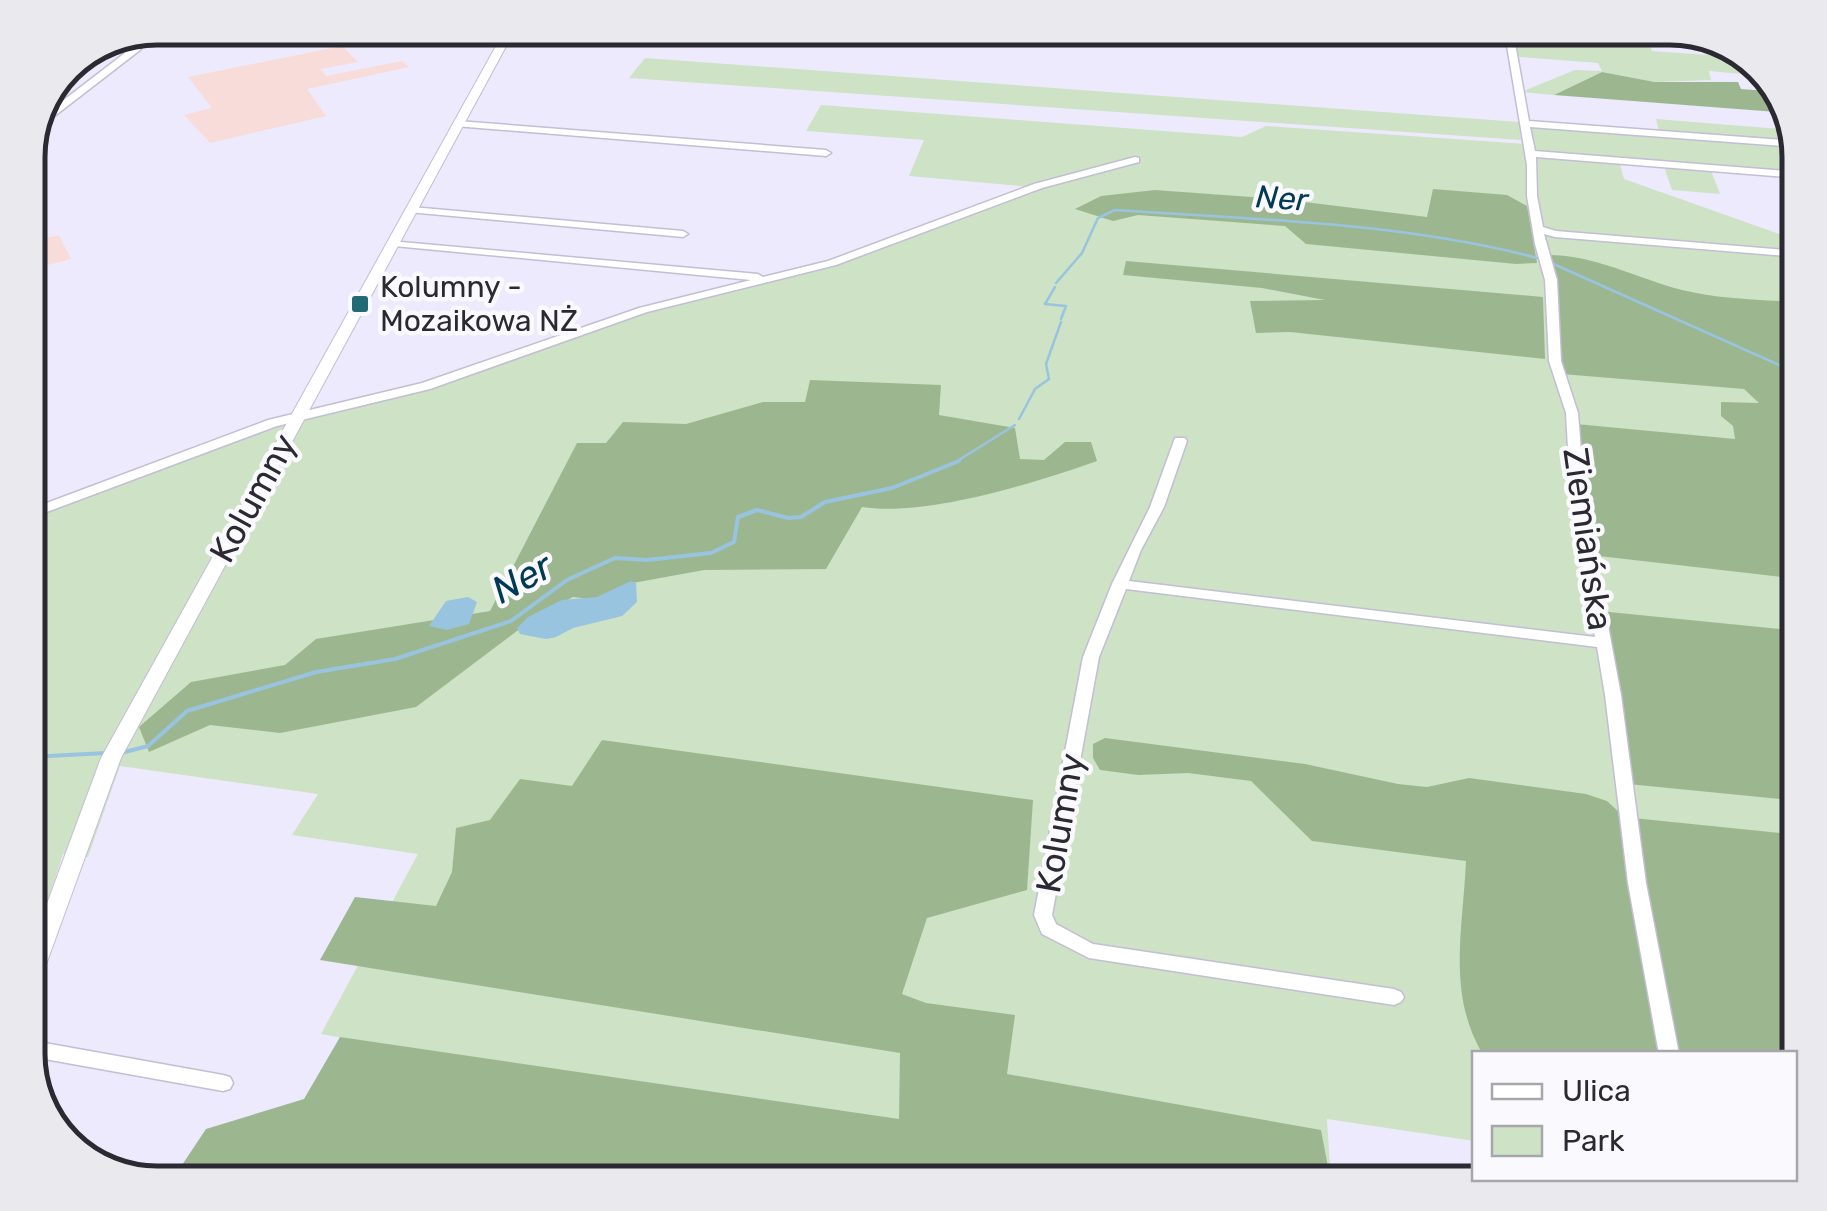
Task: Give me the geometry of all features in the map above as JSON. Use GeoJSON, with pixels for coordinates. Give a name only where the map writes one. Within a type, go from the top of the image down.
{"type":"FeatureCollection","features":[{"type":"Feature","properties":{"kind":"street","name":"Kolumny"},"geometry":{"type":"LineString","coordinates":[[45,938],[115,751],[502,45]]}},
{"type":"Feature","properties":{"kind":"street","name":"Ziemiańska"},"geometry":{"type":"LineString","coordinates":[[1511,45],[1530,154],[1532,196],[1552,280],[1555,361],[1571,405],[1578,502],[1637,883],[1668,1051]]}},
{"type":"Feature","properties":{"kind":"street"},"geometry":{"type":"LineString","coordinates":[[56,111],[138,47]]}},
{"type":"Feature","properties":{"kind":"street"},"geometry":{"type":"LineString","coordinates":[[458,124],[826,153]]}},
{"type":"Feature","properties":{"kind":"street"},"geometry":{"type":"LineString","coordinates":[[1524,124],[1781,143]]}},
{"type":"Feature","properties":{"kind":"street"},"geometry":{"type":"LineString","coordinates":[[1530,154],[1782,174]]}},
{"type":"Feature","properties":{"kind":"street"},"geometry":{"type":"LineString","coordinates":[[45,508],[219,441],[426,386],[642,310],[832,262],[1038,186],[1135,160]]}},
{"type":"Feature","properties":{"kind":"street"},"geometry":{"type":"LineString","coordinates":[[412,210],[683,234]]}},
{"type":"Feature","properties":{"kind":"street"},"geometry":{"type":"LineString","coordinates":[[1538,229],[1555,234],[1782,253]]}},
{"type":"Feature","properties":{"kind":"street"},"geometry":{"type":"LineString","coordinates":[[394,243],[774,276]]}},
{"type":"Feature","properties":{"kind":"street","name":"Kolumny"},"geometry":{"type":"LineString","coordinates":[[1180,440],[1157,507],[1091,657],[1043,915],[1049,929],[1089,951],[1394,997]]}},
{"type":"Feature","properties":{"kind":"street"},"geometry":{"type":"LineString","coordinates":[[1120,584],[1602,643]]}},
{"type":"Feature","properties":{"kind":"street"},"geometry":{"type":"LineString","coordinates":[[45,1051],[223,1083]]}},
{"type":"Feature","properties":{"kind":"shaded area"},"geometry":{"type":"Polygon","coordinates":[[[342,46],[358,62],[321,69],[326,76],[402,61],[409,67],[307,89],[326,116],[210,143],[184,115],[212,108],[188,77],[342,46]]]}},
{"type":"Feature","properties":{"kind":"shaded area"},"geometry":{"type":"Polygon","coordinates":[[[59,235],[71,259],[45,266],[45,238],[59,235]]]}},
{"type":"Feature","properties":{"kind":"green space"},"geometry":{"type":"Polygon","coordinates":[[[1514,45],[1650,45],[1652,51],[1716,56],[1745,74],[1709,71],[1711,80],[1655,82],[1602,72],[1554,95],[1521,92],[1575,70],[1602,71],[1598,63],[1520,57],[1515,55],[1514,45]]]}},
{"type":"Feature","properties":{"kind":"green space"},"geometry":{"type":"Polygon","coordinates":[[[645,58],[1519,122],[1521,140],[629,78],[645,58]]]}},
{"type":"Feature","properties":{"kind":"green space"},"geometry":{"type":"Polygon","coordinates":[[[1602,72],[1655,82],[1738,82],[1741,89],[1760,90],[1772,112],[1554,95],[1602,72]]]}},
{"type":"Feature","properties":{"kind":"green space"},"geometry":{"type":"Polygon","coordinates":[[[821,105],[1242,137],[1266,126],[1526,144],[1527,123],[1659,132],[1656,119],[1778,129],[1782,173],[1619,161],[1624,179],[1782,235],[1782,1051],[1472,1051],[1472,1141],[1327,1119],[1330,1166],[1076,1166],[321,1034],[418,854],[292,835],[318,794],[120,766],[88,857],[63,854],[45,909],[45,512],[273,427],[450,380],[685,298],[821,266],[1031,187],[909,176],[924,140],[806,131],[821,105]]]}},
{"type":"Feature","properties":{"kind":"green space"},"geometry":{"type":"Polygon","coordinates":[[[1663,164],[1710,168],[1720,194],[1672,190],[1663,164]]]}},
{"type":"Feature","properties":{"kind":"green space"},"geometry":{"type":"Polygon","coordinates":[[[1433,189],[1507,195],[1527,206],[1537,263],[1306,244],[1285,226],[1138,215],[1113,221],[1075,209],[1101,196],[1155,190],[1280,199],[1427,217],[1433,189]]]}},
{"type":"Feature","properties":{"kind":"green space"},"geometry":{"type":"Polygon","coordinates":[[[1546,255],[1598,262],[1696,293],[1782,301],[1782,577],[1590,555],[1576,424],[1735,439],[1733,426],[1721,416],[1721,402],[1759,403],[1744,389],[1562,374],[1546,255]]]}},
{"type":"Feature","properties":{"kind":"green space"},"geometry":{"type":"Polygon","coordinates":[[[1126,261],[1543,297],[1545,359],[1290,332],[1256,333],[1250,301],[1325,300],[1262,288],[1123,275],[1126,261]]]}},
{"type":"Feature","properties":{"kind":"green space"},"geometry":{"type":"Polygon","coordinates":[[[810,380],[941,385],[939,415],[1015,428],[1020,459],[1044,460],[1065,442],[1091,442],[1097,461],[948,503],[888,509],[862,507],[826,569],[704,570],[633,583],[599,600],[573,597],[533,619],[416,707],[280,733],[210,725],[149,752],[139,727],[191,682],[285,665],[316,639],[490,611],[577,443],[606,443],[623,422],[686,424],[763,402],[805,402],[810,380]]]}},
{"type":"Feature","properties":{"kind":"green space"},"geometry":{"type":"Polygon","coordinates":[[[1599,611],[1782,629],[1782,799],[1628,784],[1599,611]]]}},
{"type":"Feature","properties":{"kind":"green space"},"geometry":{"type":"Polygon","coordinates":[[[1105,738],[1305,764],[1427,787],[1469,778],[1586,794],[1607,801],[1621,814],[1664,1051],[1481,1051],[1464,1007],[1461,984],[1466,861],[1312,841],[1251,781],[1188,773],[1138,775],[1100,770],[1093,758],[1093,744],[1105,738]]]}},
{"type":"Feature","properties":{"kind":"green space"},"geometry":{"type":"Polygon","coordinates":[[[602,740],[1033,800],[1027,890],[927,918],[902,994],[926,1003],[1015,1015],[1007,1074],[1321,1130],[1328,1166],[181,1166],[206,1129],[304,1099],[340,1037],[899,1119],[900,1053],[320,960],[355,897],[436,906],[452,872],[456,828],[490,820],[520,779],[572,786],[602,740]]]}},
{"type":"Feature","properties":{"kind":"green space"},"geometry":{"type":"Polygon","coordinates":[[[1633,818],[1782,833],[1782,1051],[1674,1051],[1633,818]]]}},
{"type":"Feature","properties":{"kind":"water"},"geometry":{"type":"Polygon","coordinates":[[[631,581],[636,583],[637,602],[622,616],[546,639],[520,634],[517,628],[528,617],[562,600],[597,597],[631,581]]]}},
{"type":"Feature","properties":{"kind":"water"},"geometry":{"type":"Polygon","coordinates":[[[468,597],[477,602],[469,624],[447,630],[429,626],[446,601],[468,597]]]}},
{"type":"Feature","properties":{"kind":"waterway","name":"Ner"},"geometry":{"type":"LineString","coordinates":[[1056,283],[1082,253],[1098,218],[1115,210],[1383,230],[1541,259]]}},
{"type":"Feature","properties":{"kind":"waterway","name":"Ner"},"geometry":{"type":"LineString","coordinates":[[1549,262],[1782,366]]}},
{"type":"Feature","properties":{"kind":"waterway","name":"Ner"},"geometry":{"type":"LineString","coordinates":[[1055,287],[1045,304],[1066,306],[1061,319]]}},
{"type":"Feature","properties":{"kind":"waterway","name":"Ner"},"geometry":{"type":"LineString","coordinates":[[1019,419],[1035,389],[1049,379],[1046,364],[1061,322]]}},
{"type":"Feature","properties":{"kind":"waterway","name":"Ner"},"geometry":{"type":"LineString","coordinates":[[954,463],[1015,425]]}},
{"type":"Feature","properties":{"kind":"waterway","name":"Ner"},"geometry":{"type":"LineString","coordinates":[[121,753],[148,746],[187,711],[316,672],[395,659],[511,621],[567,580],[615,558],[647,560],[711,553],[734,542],[738,517],[757,510],[788,518],[801,517],[825,502],[892,488],[959,461]]}},
{"type":"Feature","properties":{"kind":"waterway","name":"Ner"},"geometry":{"type":"LineString","coordinates":[[45,756],[107,753]]}},
{"type":"Feature","properties":{"kind":"place","name":"Kolumny - Mozaikowa NŻ"},"geometry":{"type":"Point","coordinates":[360,304]}}]}
